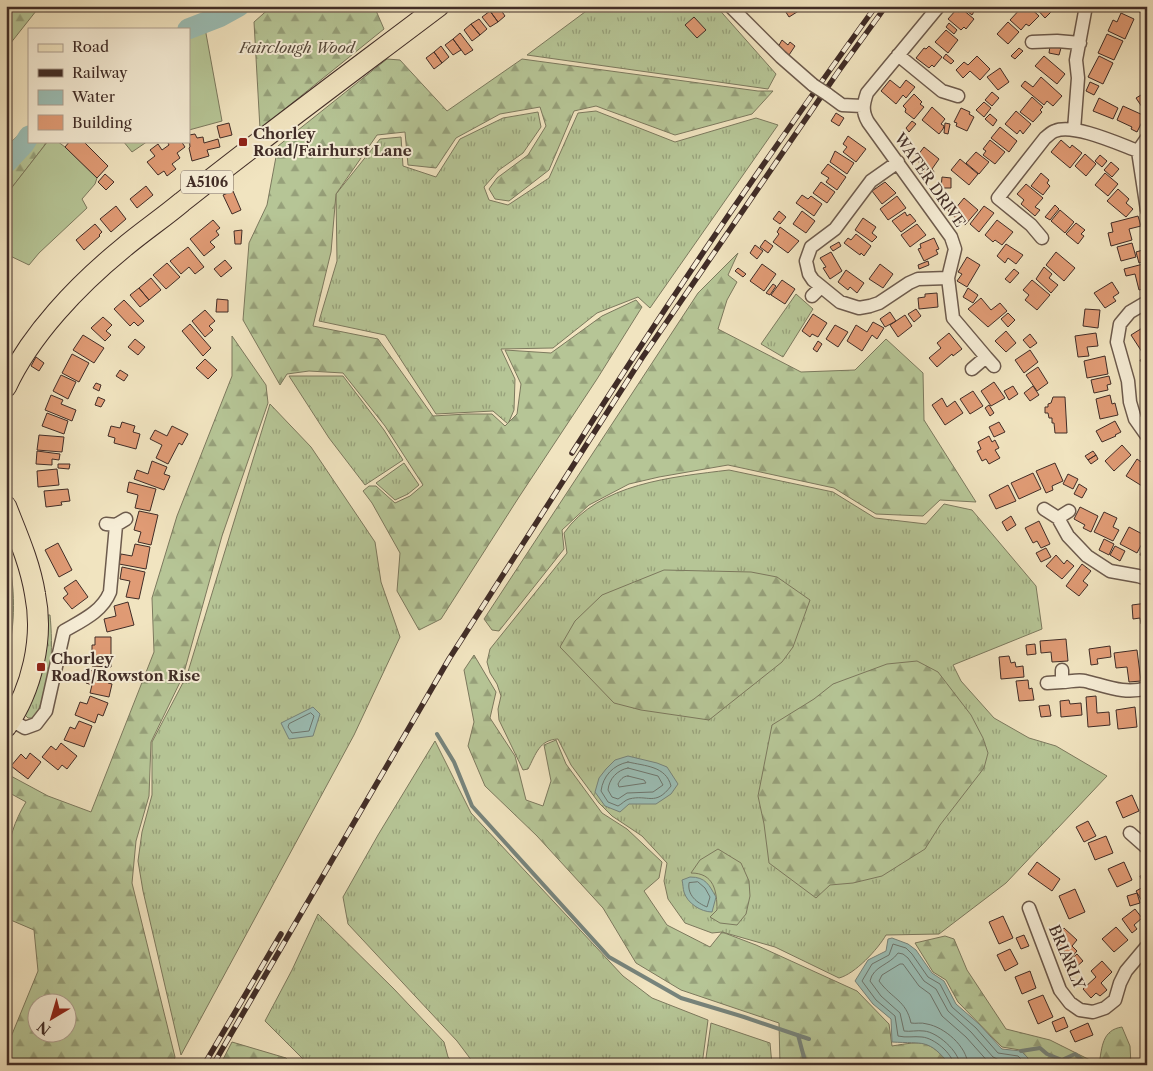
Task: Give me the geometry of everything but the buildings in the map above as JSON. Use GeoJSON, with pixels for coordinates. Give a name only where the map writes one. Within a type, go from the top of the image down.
{"type":"FeatureCollection","features":[{"type":"Feature","properties":{"kind":"main road","name":"A5106"},"geometry":{"type":"LineString","coordinates":[[6,387],[19,364],[63,305],[88,279],[122,249],[218,173],[439,6]]}},
{"type":"Feature","properties":{"kind":"main road"},"geometry":{"type":"LineString","coordinates":[[6,506],[27,560],[36,594],[38,622],[30,675],[8,724]]}},
{"type":"Feature","properties":{"kind":"street"},"geometry":{"type":"LineString","coordinates":[[730,6],[781,57],[813,85],[842,105],[862,106],[867,93],[939,6]]}},
{"type":"Feature","properties":{"kind":"street"},"geometry":{"type":"LineString","coordinates":[[1074,130],[1078,78],[1076,60],[1086,6]]}},
{"type":"Feature","properties":{"kind":"street"},"geometry":{"type":"LineString","coordinates":[[1032,42],[1057,41],[1080,43]]}},
{"type":"Feature","properties":{"kind":"street"},"geometry":{"type":"LineString","coordinates":[[898,55],[942,91],[958,96]]}},
{"type":"Feature","properties":{"kind":"street","name":"WATER DRIVE"},"geometry":{"type":"LineString","coordinates":[[862,106],[868,122],[951,237],[955,249],[948,278],[953,318],[990,362],[972,369]]}},
{"type":"Feature","properties":{"kind":"street"},"geometry":{"type":"LineString","coordinates":[[1042,238],[1032,225],[998,198],[1045,138],[1055,130],[1074,130],[1098,136],[1138,151]]}},
{"type":"Feature","properties":{"kind":"street"},"geometry":{"type":"LineString","coordinates":[[1147,138],[1138,151],[1147,210]]}},
{"type":"Feature","properties":{"kind":"street"},"geometry":{"type":"LineString","coordinates":[[898,162],[871,181],[835,229],[812,247],[808,254],[807,268],[813,280],[840,302],[859,308],[879,303],[918,279],[948,278]]}},
{"type":"Feature","properties":{"kind":"street"},"geometry":{"type":"LineString","coordinates":[[812,296],[821,286]]}},
{"type":"Feature","properties":{"kind":"street"},"geometry":{"type":"LineString","coordinates":[[1147,302],[1130,312],[1120,324],[1117,342],[1128,381],[1130,402],[1135,419],[1147,436]]}},
{"type":"Feature","properties":{"kind":"street"},"geometry":{"type":"LineString","coordinates":[[1044,509],[1064,515],[1068,536],[1087,556],[1110,571],[1147,579]]}},
{"type":"Feature","properties":{"kind":"street"},"geometry":{"type":"LineString","coordinates":[[8,724],[25,728],[36,724],[46,711],[64,632],[98,609],[106,601],[110,592],[116,523]]}},
{"type":"Feature","properties":{"kind":"street"},"geometry":{"type":"LineString","coordinates":[[1046,683],[1062,676],[1126,692],[1147,688]]}},
{"type":"Feature","properties":{"kind":"street"},"geometry":{"type":"LineString","coordinates":[[1130,833],[1147,848]]}},
{"type":"Feature","properties":{"kind":"street","name":"BRIARLY"},"geometry":{"type":"LineString","coordinates":[[1029,908],[1041,921],[1060,990],[1070,1003],[1080,1010],[1093,1012],[1105,1008],[1115,1000],[1123,976],[1131,963],[1145,951]]}},
{"type":"Feature","properties":{"kind":"green space"},"geometry":{"type":"Polygon","coordinates":[[[6,6],[40,6],[6,49],[6,6]]]}},
{"type":"Feature","properties":{"kind":"green space","name":"Fairclough Wood"},"geometry":{"type":"Polygon","coordinates":[[[272,6],[374,6],[384,29],[260,129],[254,22],[272,6]]]}},
{"type":"Feature","properties":{"kind":"green space"},"geometry":{"type":"Polygon","coordinates":[[[593,6],[716,6],[776,74],[768,89],[527,55],[593,6]]]}},
{"type":"Feature","properties":{"kind":"green space"},"geometry":{"type":"Polygon","coordinates":[[[205,28],[222,121],[190,130],[190,35],[205,28]]]}},
{"type":"Feature","properties":{"kind":"green space"},"geometry":{"type":"Polygon","coordinates":[[[387,59],[400,60],[447,111],[522,59],[758,91],[773,91],[752,114],[675,135],[596,106],[574,111],[549,170],[509,201],[495,199],[489,189],[497,178],[528,155],[546,126],[540,107],[500,114],[456,138],[436,168],[408,165],[405,132],[377,135],[336,194],[331,252],[313,326],[378,339],[433,416],[492,414],[505,426],[517,414],[521,384],[505,350],[551,353],[602,316],[636,300],[642,307],[441,619],[419,630],[397,591],[400,553],[372,503],[363,491],[369,486],[376,486],[395,503],[410,496],[423,485],[385,426],[343,373],[309,371],[287,374],[280,385],[243,320],[249,243],[267,205],[278,146],[387,59]]]}},
{"type":"Feature","properties":{"kind":"green space"},"geometry":{"type":"Polygon","coordinates":[[[596,111],[675,142],[756,118],[778,125],[650,308],[638,297],[597,313],[553,348],[501,349],[515,379],[514,410],[508,424],[493,411],[436,414],[385,335],[319,321],[337,261],[336,194],[380,139],[401,137],[403,166],[436,177],[460,139],[503,118],[538,112],[541,127],[523,153],[499,170],[484,187],[489,200],[508,205],[549,178],[578,113],[596,111]]]}},
{"type":"Feature","properties":{"kind":"green space"},"geometry":{"type":"Polygon","coordinates":[[[28,126],[28,142],[47,142],[6,195],[6,147],[28,126]]]}},
{"type":"Feature","properties":{"kind":"green space"},"geometry":{"type":"Polygon","coordinates":[[[47,142],[58,142],[97,178],[95,184],[82,199],[87,208],[39,253],[29,265],[6,254],[9,242],[6,239],[6,195],[47,142]]]}},
{"type":"Feature","properties":{"kind":"green space"},"geometry":{"type":"Polygon","coordinates":[[[124,142],[147,142],[132,152],[124,142]]]}},
{"type":"Feature","properties":{"kind":"green space"},"geometry":{"type":"Polygon","coordinates":[[[738,253],[728,275],[737,282],[727,300],[718,329],[801,372],[855,370],[886,339],[923,373],[924,420],[976,502],[940,500],[923,516],[876,514],[834,488],[728,465],[629,484],[589,505],[562,530],[564,549],[499,631],[492,630],[484,619],[698,293],[738,253]]]}},
{"type":"Feature","properties":{"kind":"green space"},"geometry":{"type":"Polygon","coordinates":[[[796,294],[813,309],[783,357],[761,344],[796,294]]]}},
{"type":"Feature","properties":{"kind":"green space"},"geometry":{"type":"Polygon","coordinates":[[[232,336],[266,385],[268,403],[222,536],[183,676],[151,742],[149,796],[136,841],[132,883],[175,1057],[173,1065],[6,1065],[6,1049],[28,995],[28,1044],[78,1044],[78,994],[29,994],[38,971],[34,930],[6,918],[6,873],[9,845],[18,816],[26,802],[6,791],[6,776],[9,775],[48,796],[91,812],[154,652],[152,598],[177,516],[232,376],[232,336]]]}},
{"type":"Feature","properties":{"kind":"green space"},"geometry":{"type":"Polygon","coordinates":[[[289,376],[343,376],[384,430],[403,460],[365,485],[329,438],[289,376]]]}},
{"type":"Feature","properties":{"kind":"green space"},"geometry":{"type":"Polygon","coordinates":[[[270,404],[311,447],[375,542],[381,582],[400,637],[354,735],[181,1055],[143,891],[138,861],[142,832],[152,795],[152,742],[187,675],[270,404]]]}},
{"type":"Feature","properties":{"kind":"green space"},"geometry":{"type":"Polygon","coordinates":[[[404,463],[419,485],[408,494],[395,500],[376,483],[404,463]]]}},
{"type":"Feature","properties":{"kind":"green space"},"geometry":{"type":"Polygon","coordinates":[[[729,470],[833,492],[875,518],[926,524],[944,504],[972,510],[1036,586],[1042,629],[953,665],[961,681],[994,718],[1029,738],[1056,746],[1107,776],[1006,883],[939,934],[886,935],[866,960],[852,972],[839,978],[775,947],[722,932],[712,933],[685,923],[668,899],[664,881],[667,863],[642,836],[612,816],[599,803],[571,765],[558,739],[542,745],[528,769],[523,770],[499,720],[498,709],[501,696],[487,662],[490,649],[567,553],[564,533],[579,516],[597,503],[639,485],[729,470]]]}},
{"type":"Feature","properties":{"kind":"green space"},"geometry":{"type":"Polygon","coordinates":[[[6,552],[12,577],[14,606],[12,634],[6,659],[6,552]]]}},
{"type":"Feature","properties":{"kind":"green space"},"geometry":{"type":"Polygon","coordinates":[[[664,570],[751,572],[777,577],[810,600],[793,647],[782,662],[709,720],[641,710],[614,703],[560,647],[575,621],[602,595],[664,570]]]}},
{"type":"Feature","properties":{"kind":"green space"},"geometry":{"type":"Polygon","coordinates":[[[48,615],[50,615],[51,654],[48,683],[40,708],[33,718],[28,718],[25,715],[39,679],[45,654],[48,615]]]}},
{"type":"Feature","properties":{"kind":"green space"},"geometry":{"type":"Polygon","coordinates":[[[474,655],[496,692],[490,718],[515,756],[526,800],[543,806],[551,781],[544,745],[556,740],[566,764],[602,813],[627,829],[662,862],[659,878],[644,891],[667,925],[710,947],[722,932],[756,945],[857,991],[889,1024],[892,1046],[911,1043],[925,1044],[936,1050],[950,1065],[780,1065],[779,1023],[681,990],[636,963],[603,908],[537,836],[485,786],[468,746],[474,722],[464,670],[474,655]]]}},
{"type":"Feature","properties":{"kind":"green space"},"geometry":{"type":"Polygon","coordinates":[[[917,661],[938,672],[971,715],[983,738],[988,753],[984,768],[940,825],[925,849],[882,876],[853,883],[830,885],[816,898],[769,863],[758,796],[772,725],[814,699],[833,684],[887,664],[917,661]]]}},
{"type":"Feature","properties":{"kind":"green space"},"geometry":{"type":"Polygon","coordinates":[[[435,741],[471,813],[623,976],[652,998],[708,1020],[702,1065],[475,1065],[457,1041],[348,924],[343,897],[435,741]]]}},
{"type":"Feature","properties":{"kind":"green space"},"geometry":{"type":"Polygon","coordinates":[[[718,849],[741,863],[749,881],[750,896],[746,914],[737,925],[720,923],[710,917],[717,910],[713,884],[705,876],[691,873],[700,860],[718,849]]]}},
{"type":"Feature","properties":{"kind":"green space"},"geometry":{"type":"Polygon","coordinates":[[[318,914],[394,989],[444,1042],[448,1057],[454,1065],[309,1065],[265,1021],[292,970],[318,914]]]}},
{"type":"Feature","properties":{"kind":"green space"},"geometry":{"type":"Polygon","coordinates":[[[945,936],[954,939],[967,970],[1006,1029],[1050,1040],[1092,1061],[1095,1065],[1027,1065],[1029,1060],[1020,1050],[1002,1047],[958,1002],[946,980],[933,972],[915,943],[945,936]]]}},
{"type":"Feature","properties":{"kind":"green space"},"geometry":{"type":"Polygon","coordinates":[[[711,1023],[770,1043],[772,1065],[705,1065],[711,1023]]]}},
{"type":"Feature","properties":{"kind":"green space"},"geometry":{"type":"Polygon","coordinates":[[[1122,1027],[1130,1046],[1131,1065],[1099,1065],[1104,1040],[1110,1032],[1122,1027]]]}},
{"type":"Feature","properties":{"kind":"green space"},"geometry":{"type":"Polygon","coordinates":[[[232,1042],[286,1058],[293,1065],[220,1065],[232,1042]]]}},
{"type":"Feature","properties":{"kind":"water"},"geometry":{"type":"Polygon","coordinates":[[[313,707],[320,714],[313,736],[289,739],[281,723],[313,707]]]}},
{"type":"Feature","properties":{"kind":"water"},"geometry":{"type":"Polygon","coordinates":[[[628,756],[667,767],[678,784],[671,794],[656,804],[629,804],[620,812],[605,806],[595,792],[599,778],[615,760],[628,756]]]}},
{"type":"Feature","properties":{"kind":"water"},"geometry":{"type":"Polygon","coordinates":[[[690,877],[700,878],[711,889],[716,897],[712,912],[695,906],[688,900],[682,880],[690,877]]]}},
{"type":"Feature","properties":{"kind":"water"},"geometry":{"type":"Polygon","coordinates":[[[892,938],[908,944],[916,950],[932,973],[944,981],[956,1004],[979,1024],[1002,1049],[1021,1051],[1028,1058],[1026,1065],[950,1065],[936,1050],[925,1044],[892,1042],[891,1019],[873,1004],[855,981],[868,960],[886,951],[888,939],[892,938]]]}},
{"type":"Feature","properties":{"kind":"waterway"},"geometry":{"type":"LineString","coordinates":[[190,28],[219,17],[239,6]]}},
{"type":"Feature","properties":{"kind":"waterway"},"geometry":{"type":"LineString","coordinates":[[6,163],[28,138]]}},
{"type":"Feature","properties":{"kind":"waterway"},"geometry":{"type":"LineString","coordinates":[[437,734],[454,762],[472,806],[609,957],[681,998],[809,1039]]}},
{"type":"Feature","properties":{"kind":"waterway"},"geometry":{"type":"LineString","coordinates":[[798,1035],[806,1065]]}},
{"type":"Feature","properties":{"kind":"waterway"},"geometry":{"type":"LineString","coordinates":[[1021,1051],[1040,1048],[1047,1054],[1062,1060],[1075,1054],[1088,1065]]}},
{"type":"Feature","properties":{"kind":"railway"},"geometry":{"type":"LineString","coordinates":[[572,453],[720,227],[876,6]]}},
{"type":"Feature","properties":{"kind":"railway"},"geometry":{"type":"LineString","coordinates":[[213,1065],[449,659],[642,358],[838,72],[886,6]]}},
{"type":"Feature","properties":{"kind":"railway"},"geometry":{"type":"LineString","coordinates":[[204,1065],[281,934]]}},
{"type":"Feature","properties":{"kind":"place","name":"Chorley Road/Fairhurst Lane"},"geometry":{"type":"Point","coordinates":[243,142]}},
{"type":"Feature","properties":{"kind":"place","name":"Chorley Road/Rowston Rise"},"geometry":{"type":"Point","coordinates":[41,667]}}]}
